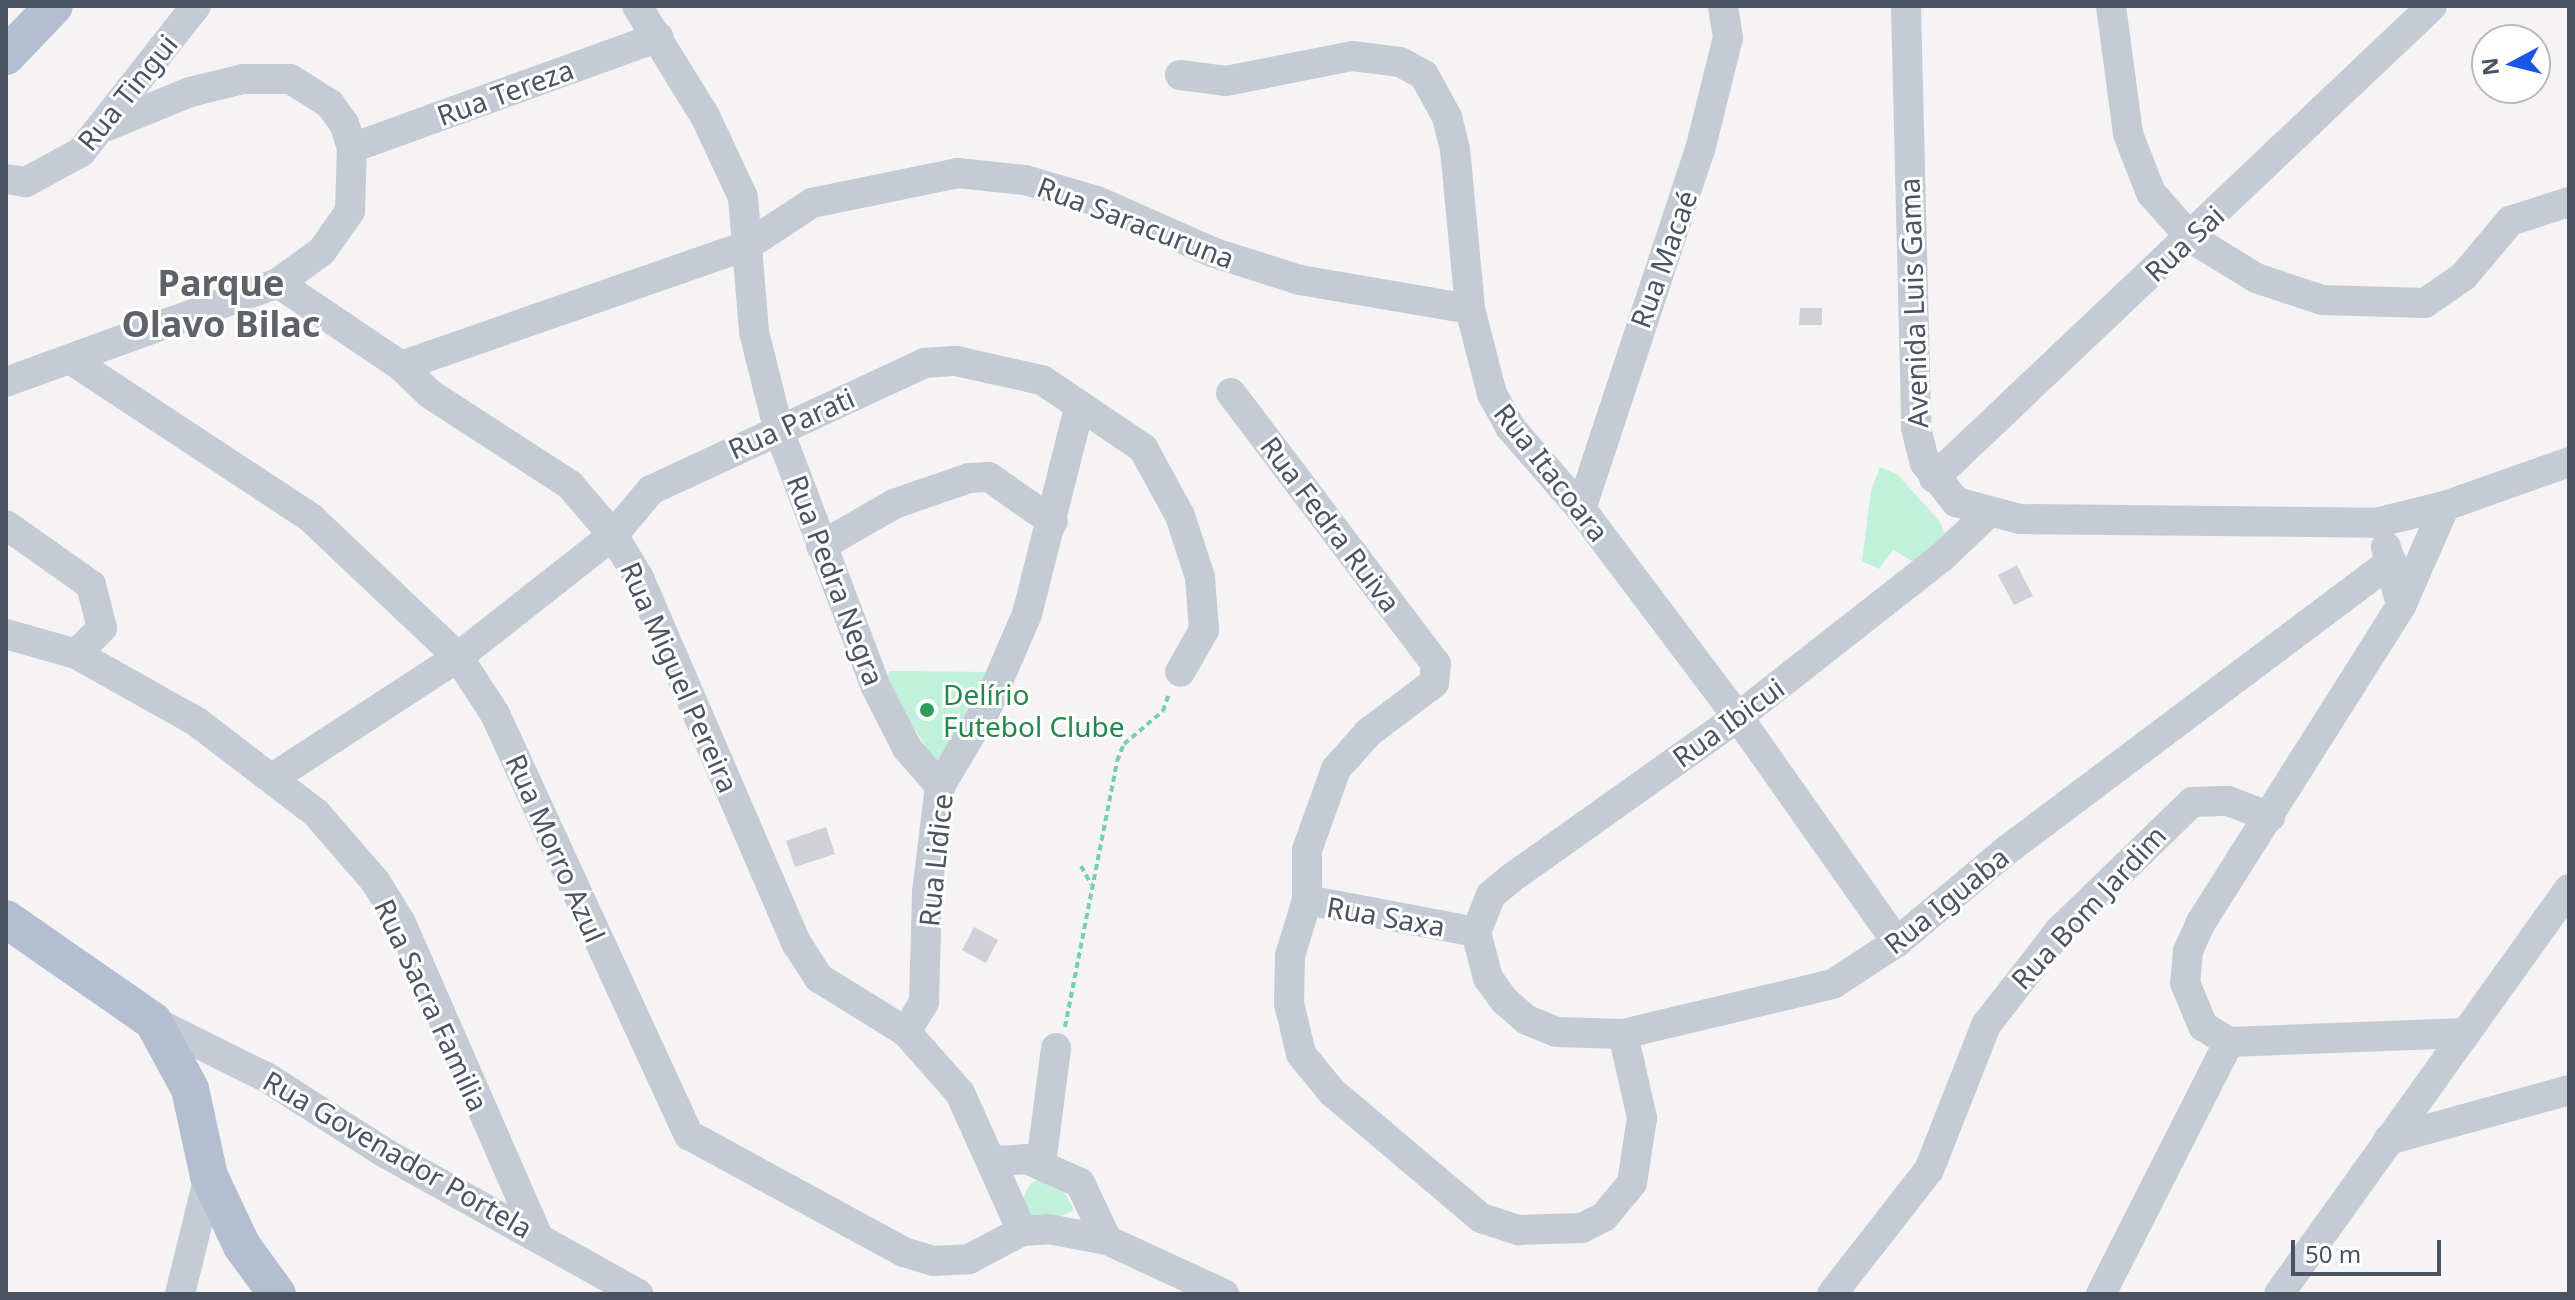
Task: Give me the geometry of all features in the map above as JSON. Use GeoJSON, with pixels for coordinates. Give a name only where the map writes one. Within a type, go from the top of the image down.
{"type":"FeatureCollection","features":[{"type":"Feature","properties":{"kind":"main road"},"geometry":{"type":"LineString","coordinates":[[6,56],[54,6]]}},
{"type":"Feature","properties":{"kind":"main road"},"geometry":{"type":"LineString","coordinates":[[6,919],[153,1021],[190,1089],[209,1176],[242,1246],[277,1294]]}},
{"type":"Feature","properties":{"kind":"street","name":"Rua Tingui"},"geometry":{"type":"LineString","coordinates":[[6,179],[26,182],[55,171],[107,126],[196,6]]}},
{"type":"Feature","properties":{"kind":"street","name":"Rua Pedra Negra"},"geometry":{"type":"LineString","coordinates":[[637,6],[658,37],[743,197],[754,332],[778,428],[875,685],[907,748],[940,786]]}},
{"type":"Feature","properties":{"kind":"street","name":"Rua Macaé"},"geometry":{"type":"LineString","coordinates":[[1581,509],[1700,150],[1728,38],[1723,6]]}},
{"type":"Feature","properties":{"kind":"street","name":"Avenida Luis Gama"},"geometry":{"type":"LineString","coordinates":[[1906,6],[1918,446],[1934,478],[1956,502],[1987,514],[2204,525],[2375,523],[2445,506],[2569,462]]}},
{"type":"Feature","properties":{"kind":"street"},"geometry":{"type":"LineString","coordinates":[[2111,6],[2137,162],[2151,193],[2191,238],[2256,278],[2289,290],[2392,307],[2425,303],[2446,293],[2510,221],[2569,202]]}},
{"type":"Feature","properties":{"kind":"street","name":"Rua Sai"},"geometry":{"type":"LineString","coordinates":[[1934,478],[2191,238],[2432,6]]}},
{"type":"Feature","properties":{"kind":"street","name":"Rua Tereza"},"geometry":{"type":"LineString","coordinates":[[352,148],[658,37]]}},
{"type":"Feature","properties":{"kind":"street","name":"Rua Itacoara"},"geometry":{"type":"LineString","coordinates":[[1180,75],[1226,81],[1352,56],[1400,62],[1424,75],[1447,117],[1455,149],[1470,309],[1492,394],[1510,427],[1581,509],[1738,717],[1897,942]]}},
{"type":"Feature","properties":{"kind":"street"},"geometry":{"type":"LineString","coordinates":[[6,382],[278,283],[322,251],[350,211],[352,148],[330,104],[290,79],[243,79],[190,92],[107,126]]}},
{"type":"Feature","properties":{"kind":"street","name":"Rua Saracuruna"},"geometry":{"type":"LineString","coordinates":[[401,366],[748,245],[812,203],[926,177],[996,176],[1097,201],[1212,252],[1300,280],[1470,309]]}},
{"type":"Feature","properties":{"kind":"street","name":"Rua Miguel Pereira"},"geometry":{"type":"LineString","coordinates":[[278,283],[401,366],[430,394],[570,485],[613,535],[639,578],[797,944],[819,978],[906,1032]]}},
{"type":"Feature","properties":{"kind":"street","name":"Rua Morro Azul"},"geometry":{"type":"LineString","coordinates":[[70,359],[311,518],[458,657],[495,714],[689,1135],[882,1242],[934,1261],[988,1254],[1030,1229]]}},
{"type":"Feature","properties":{"kind":"street","name":"Rua Parati"},"geometry":{"type":"LineString","coordinates":[[274,777],[458,657],[613,535],[651,490],[778,428],[925,363],[956,361],[1042,380],[1079,408],[1143,448],[1180,516],[1200,577],[1204,630],[1180,672]]}},
{"type":"Feature","properties":{"kind":"street","name":"Rua Fedra Ruiva"},"geometry":{"type":"LineString","coordinates":[[1231,393],[1432,655]]}},
{"type":"Feature","properties":{"kind":"street","name":"Rua Lidice"},"geometry":{"type":"LineString","coordinates":[[906,1032],[924,1002],[927,892],[940,786],[987,707],[1027,614],[1053,522],[1079,408]]}},
{"type":"Feature","properties":{"kind":"street"},"geometry":{"type":"LineString","coordinates":[[821,546],[894,504],[969,478],[989,477],[1053,522]]}},
{"type":"Feature","properties":{"kind":"street"},"geometry":{"type":"LineString","coordinates":[[2445,506],[2401,606],[2188,951],[2185,983],[2193,1010],[2203,1026],[2229,1042],[2466,1033]]}},
{"type":"Feature","properties":{"kind":"street","name":"Rua Ibicui"},"geometry":{"type":"LineString","coordinates":[[1476,932],[1491,895],[1510,879],[1738,717],[1941,558],[1987,514]]}},
{"type":"Feature","properties":{"kind":"street"},"geometry":{"type":"LineString","coordinates":[[2375,523],[2392,561],[2401,606]]}},
{"type":"Feature","properties":{"kind":"street"},"geometry":{"type":"LineString","coordinates":[[6,525],[91,585],[102,628],[76,654]]}},
{"type":"Feature","properties":{"kind":"street","name":"Rua Iguaba"},"geometry":{"type":"LineString","coordinates":[[1476,932],[1488,978],[1527,1020],[1557,1032],[1623,1034],[1833,984],[1897,942],[2007,850],[2392,561]]}},
{"type":"Feature","properties":{"kind":"street","name":"Rua Sacra Familia"},"geometry":{"type":"LineString","coordinates":[[6,634],[76,654],[197,722],[274,777],[375,881],[401,923],[537,1234]]}},
{"type":"Feature","properties":{"kind":"street","name":"Rua Saxa"},"geometry":{"type":"LineString","coordinates":[[1432,655],[1434,683],[1368,733],[1336,769],[1307,850],[1307,900],[1476,932]]}},
{"type":"Feature","properties":{"kind":"street","name":"Rua Bom Jardim"},"geometry":{"type":"LineString","coordinates":[[1832,1294],[1929,1170],[1986,1025],[2060,930],[2192,802],[2228,801],[2270,817]]}},
{"type":"Feature","properties":{"kind":"street"},"geometry":{"type":"LineString","coordinates":[[2279,1294],[2569,889]]}},
{"type":"Feature","properties":{"kind":"street"},"geometry":{"type":"LineString","coordinates":[[1307,900],[1290,956],[1289,1003],[1301,1054],[1332,1092],[1481,1218],[1519,1230],[1582,1228],[1604,1217],[1632,1183],[1642,1118],[1623,1034]]}},
{"type":"Feature","properties":{"kind":"street","name":"Rua Govenador Portela"},"geometry":{"type":"LineString","coordinates":[[153,1021],[253,1070],[385,1153],[537,1234],[638,1294]]}},
{"type":"Feature","properties":{"kind":"street"},"geometry":{"type":"LineString","coordinates":[[906,1032],[960,1093],[1030,1229],[1107,1240],[1224,1294]]}},
{"type":"Feature","properties":{"kind":"street"},"geometry":{"type":"LineString","coordinates":[[2101,1294],[2229,1042]]}},
{"type":"Feature","properties":{"kind":"street"},"geometry":{"type":"LineString","coordinates":[[1041,1164],[1056,1048]]}},
{"type":"Feature","properties":{"kind":"street"},"geometry":{"type":"LineString","coordinates":[[2388,1140],[2569,1090]]}},
{"type":"Feature","properties":{"kind":"street"},"geometry":{"type":"LineString","coordinates":[[994,1161],[1041,1164],[1080,1183],[1107,1240]]}},
{"type":"Feature","properties":{"kind":"street"},"geometry":{"type":"LineString","coordinates":[[180,1294],[209,1176]]}},
{"type":"Feature","properties":{"kind":"path"},"geometry":{"type":"LineString","coordinates":[[1056,1048],[1124,744],[1163,711],[1180,672]]}},
{"type":"Feature","properties":{"kind":"path"},"geometry":{"type":"LineString","coordinates":[[1081,866],[1092,886]]}},
{"type":"Feature","properties":{"kind":"green space"},"geometry":{"type":"Polygon","coordinates":[[[1880,467],[1897,474],[1940,522],[1945,535],[1918,564],[1893,550],[1879,569],[1862,561],[1871,491],[1880,467]]]}},
{"type":"Feature","properties":{"kind":"green space"},"geometry":{"type":"Polygon","coordinates":[[[890,671],[989,672],[950,753],[935,761],[884,681],[890,671]]]}},
{"type":"Feature","properties":{"kind":"green space"},"geometry":{"type":"Polygon","coordinates":[[[1044,1176],[1066,1195],[1074,1210],[1055,1219],[1031,1216],[1021,1202],[1030,1184],[1044,1176]]]}},
{"type":"Feature","properties":{"kind":"building"},"geometry":{"type":"Polygon","coordinates":[[[1800,308],[1822,308],[1822,325],[1799,325],[1800,308]]]}},
{"type":"Feature","properties":{"kind":"building"},"geometry":{"type":"Polygon","coordinates":[[[2017,565],[2033,596],[2014,605],[1998,575],[2017,565]]]}},
{"type":"Feature","properties":{"kind":"building"},"geometry":{"type":"Polygon","coordinates":[[[826,827],[835,854],[795,867],[786,841],[826,827]]]}},
{"type":"Feature","properties":{"kind":"building"},"geometry":{"type":"Polygon","coordinates":[[[974,927],[998,940],[986,963],[962,950],[974,927]]]}},
{"type":"Feature","properties":{"kind":"place","name":"Delírio Futebol Clube"},"geometry":{"type":"Point","coordinates":[927,710]}},
{"type":"Feature","properties":{"kind":"district","name":"Parque Olavo Bilac"},"geometry":{"type":"Point","coordinates":[221,302]}}]}
